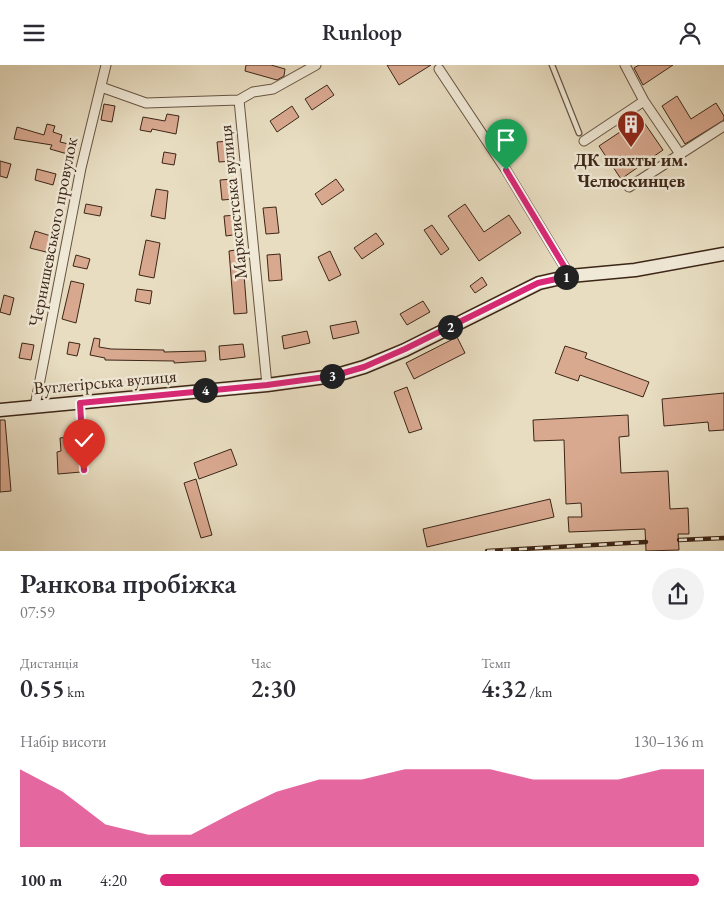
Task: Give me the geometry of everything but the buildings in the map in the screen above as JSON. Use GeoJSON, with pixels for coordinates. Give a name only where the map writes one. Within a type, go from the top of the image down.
{"type":"FeatureCollection","features":[{"type":"Feature","properties":{"kind":"street","name":"Чернишевського провулок"},"geometry":{"type":"LineString","coordinates":[[35,406],[81,169],[106,65]]}},
{"type":"Feature","properties":{"kind":"street","name":"Марксистська вулиця"},"geometry":{"type":"LineString","coordinates":[[267,385],[239,100],[253,92],[273,89],[316,65]]}},
{"type":"Feature","properties":{"kind":"street"},"geometry":{"type":"LineString","coordinates":[[625,65],[644,101],[680,154]]}},
{"type":"Feature","properties":{"kind":"street"},"geometry":{"type":"LineString","coordinates":[[439,69],[506,170],[570,276]]}},
{"type":"Feature","properties":{"kind":"street"},"geometry":{"type":"LineString","coordinates":[[101,87],[146,103],[239,100]]}},
{"type":"Feature","properties":{"kind":"street"},"geometry":{"type":"LineString","coordinates":[[581,137],[644,101]]}},
{"type":"Feature","properties":{"kind":"street"},"geometry":{"type":"LineString","coordinates":[[629,187],[724,125]]}},
{"type":"Feature","properties":{"kind":"street","name":"Вуглегірська вулиця"},"geometry":{"type":"LineString","coordinates":[[0,410],[267,385],[333,376],[364,367],[538,283],[570,276],[635,271],[701,260],[724,254]]}},
{"type":"Feature","properties":{"kind":"lane"},"geometry":{"type":"LineString","coordinates":[[552,65],[581,137]]}},
{"type":"Feature","properties":{"kind":"lane"},"geometry":{"type":"LineString","coordinates":[[80,403],[84,470]]}},
{"type":"Feature","properties":{"kind":"railway"},"geometry":{"type":"LineString","coordinates":[[679,540],[724,538]]}},
{"type":"Feature","properties":{"kind":"railway"},"geometry":{"type":"LineString","coordinates":[[487,551],[646,542]]}},
{"type":"Feature","properties":{"kind":"place","name":"ДК шахты им. Челюскинцев"},"geometry":{"type":"Point","coordinates":[631,148]}},
{"type":"Feature","properties":{"kind":"route"},"geometry":{"type":"LineString","coordinates":[[84,470],[80,403],[147,395],[267,385],[333,376],[364,367],[405,349],[538,283],[570,276],[506,170]]}}]}
